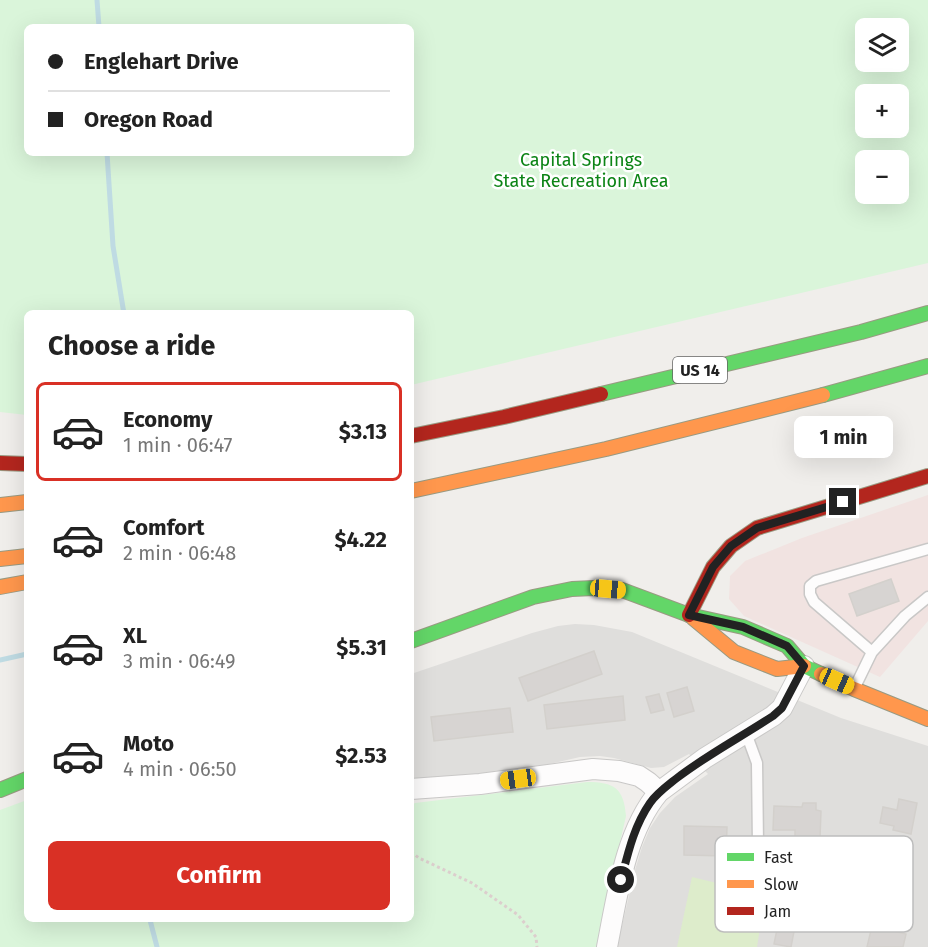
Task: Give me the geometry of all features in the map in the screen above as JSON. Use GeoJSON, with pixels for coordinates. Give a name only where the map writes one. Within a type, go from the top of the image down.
{"type":"FeatureCollection","features":[{"type":"Feature","properties":{"kind":"main road","name":"US 14"},"geometry":{"type":"LineString","coordinates":[[414,433],[539,409],[861,332],[928,313]]}},
{"type":"Feature","properties":{"kind":"main road"},"geometry":{"type":"LineString","coordinates":[[414,491],[715,424],[928,366]]}},
{"type":"Feature","properties":{"kind":"main road"},"geometry":{"type":"LineString","coordinates":[[0,463],[24,464]]}},
{"type":"Feature","properties":{"kind":"main road"},"geometry":{"type":"LineString","coordinates":[[689,615],[713,567],[731,546],[757,528],[928,476]]}},
{"type":"Feature","properties":{"kind":"main road"},"geometry":{"type":"LineString","coordinates":[[0,505],[24,502]]}},
{"type":"Feature","properties":{"kind":"main road"},"geometry":{"type":"LineString","coordinates":[[0,559],[24,556]]}},
{"type":"Feature","properties":{"kind":"main road"},"geometry":{"type":"LineString","coordinates":[[0,587],[24,583]]}},
{"type":"Feature","properties":{"kind":"main road"},"geometry":{"type":"LineString","coordinates":[[414,640],[533,597],[572,589],[622,590],[689,615],[743,627],[787,646],[804,666],[928,719]]}},
{"type":"Feature","properties":{"kind":"main road"},"geometry":{"type":"LineString","coordinates":[[689,615],[734,652],[777,669],[804,666]]}},
{"type":"Feature","properties":{"kind":"main road"},"geometry":{"type":"LineString","coordinates":[[0,790],[24,780]]}},
{"type":"Feature","properties":{"kind":"street"},"geometry":{"type":"LineString","coordinates":[[607,947],[631,843],[646,809],[659,792],[705,758],[746,734],[782,708],[804,666]]}},
{"type":"Feature","properties":{"kind":"street"},"geometry":{"type":"LineString","coordinates":[[414,789],[480,784],[593,769],[619,771],[639,776],[659,792]]}},
{"type":"Feature","properties":{"kind":"lane"},"geometry":{"type":"LineString","coordinates":[[872,652],[814,602],[810,594],[810,586],[816,581],[928,549]]}},
{"type":"Feature","properties":{"kind":"lane"},"geometry":{"type":"LineString","coordinates":[[854,689],[872,652],[904,616],[928,597]]}},
{"type":"Feature","properties":{"kind":"lane"},"geometry":{"type":"LineString","coordinates":[[746,734],[757,763],[758,836]]}},
{"type":"Feature","properties":{"kind":"path"},"geometry":{"type":"LineString","coordinates":[[414,854],[472,883],[518,915],[536,937],[537,947]]}},
{"type":"Feature","properties":{"kind":"shaded area"},"geometry":{"type":"Polygon","coordinates":[[[928,495],[928,621],[880,677],[744,616],[729,599],[730,576],[745,561],[802,538],[928,495]]]}},
{"type":"Feature","properties":{"kind":"shaded area"},"geometry":{"type":"Polygon","coordinates":[[[594,625],[632,632],[841,718],[928,746],[928,947],[617,947],[635,870],[650,828],[675,797],[708,774],[689,754],[664,767],[651,768],[600,756],[580,757],[510,773],[414,779],[414,673],[558,626],[594,625]]]}},
{"type":"Feature","properties":{"kind":"green space","name":"Capital Springs State Recreation Area"},"geometry":{"type":"Polygon","coordinates":[[[0,0],[928,0],[928,263],[414,384],[414,310],[24,310],[24,415],[0,412],[0,0]]]}},
{"type":"Feature","properties":{"kind":"green space"},"geometry":{"type":"Polygon","coordinates":[[[587,782],[611,785],[623,799],[626,816],[596,947],[0,947],[0,810],[24,801],[24,922],[414,922],[415,803],[587,782]]]}},
{"type":"Feature","properties":{"kind":"green space"},"geometry":{"type":"Polygon","coordinates":[[[692,877],[715,883],[715,932],[759,932],[757,947],[677,947],[692,877]]]}},
{"type":"Feature","properties":{"kind":"building"},"geometry":{"type":"Polygon","coordinates":[[[891,579],[899,601],[857,616],[849,594],[891,579]]]}},
{"type":"Feature","properties":{"kind":"building"},"geometry":{"type":"Polygon","coordinates":[[[594,651],[602,674],[528,701],[519,678],[594,651]]]}},
{"type":"Feature","properties":{"kind":"building"},"geometry":{"type":"Polygon","coordinates":[[[687,687],[694,711],[674,717],[667,693],[687,687]]]}},
{"type":"Feature","properties":{"kind":"building"},"geometry":{"type":"Polygon","coordinates":[[[659,694],[664,710],[651,713],[646,697],[659,694]]]}},
{"type":"Feature","properties":{"kind":"building"},"geometry":{"type":"Polygon","coordinates":[[[623,696],[625,720],[547,729],[544,705],[623,696]]]}},
{"type":"Feature","properties":{"kind":"building"},"geometry":{"type":"Polygon","coordinates":[[[510,708],[513,732],[434,741],[431,717],[510,708]]]}},
{"type":"Feature","properties":{"kind":"building"},"geometry":{"type":"Polygon","coordinates":[[[899,799],[917,803],[911,834],[893,830],[894,826],[880,823],[883,807],[897,810],[899,799]]]}},
{"type":"Feature","properties":{"kind":"building"},"geometry":{"type":"Polygon","coordinates":[[[803,803],[816,803],[816,810],[821,811],[820,836],[795,836],[795,830],[773,830],[774,806],[802,807],[803,803]]]}},
{"type":"Feature","properties":{"kind":"building"},"geometry":{"type":"Polygon","coordinates":[[[684,826],[727,827],[727,836],[715,836],[715,856],[684,855],[684,826]]]}},
{"type":"Feature","properties":{"kind":"building"},"geometry":{"type":"Polygon","coordinates":[[[776,932],[794,932],[791,947],[774,944],[776,932]]]}},
{"type":"Feature","properties":{"kind":"building"},"geometry":{"type":"Polygon","coordinates":[[[871,932],[906,934],[903,947],[867,947],[871,932]]]}},
{"type":"Feature","properties":{"kind":"waterway"},"geometry":{"type":"LineString","coordinates":[[97,0],[99,24]]}},
{"type":"Feature","properties":{"kind":"waterway"},"geometry":{"type":"LineString","coordinates":[[107,156],[113,246],[123,310]]}},
{"type":"Feature","properties":{"kind":"waterway"},"geometry":{"type":"LineString","coordinates":[[0,660],[24,655]]}},
{"type":"Feature","properties":{"kind":"waterway"},"geometry":{"type":"LineString","coordinates":[[151,922],[157,947]]}},
{"type":"Feature","properties":{"kind":"traffic: fast"},"geometry":{"type":"LineString","coordinates":[[601,394],[861,332],[928,313]]}},
{"type":"Feature","properties":{"kind":"traffic: fast"},"geometry":{"type":"LineString","coordinates":[[823,395],[928,366]]}},
{"type":"Feature","properties":{"kind":"traffic: fast"},"geometry":{"type":"LineString","coordinates":[[414,640],[533,597],[572,589],[622,590],[689,615],[743,627],[787,646],[804,666],[821,674]]}},
{"type":"Feature","properties":{"kind":"traffic: fast"},"geometry":{"type":"LineString","coordinates":[[0,790],[24,780]]}},
{"type":"Feature","properties":{"kind":"traffic: slow"},"geometry":{"type":"LineString","coordinates":[[414,490],[606,449],[823,395]]}},
{"type":"Feature","properties":{"kind":"traffic: slow"},"geometry":{"type":"LineString","coordinates":[[0,505],[24,502]]}},
{"type":"Feature","properties":{"kind":"traffic: slow"},"geometry":{"type":"LineString","coordinates":[[0,559],[24,556]]}},
{"type":"Feature","properties":{"kind":"traffic: slow"},"geometry":{"type":"LineString","coordinates":[[0,587],[24,583]]}},
{"type":"Feature","properties":{"kind":"traffic: slow"},"geometry":{"type":"LineString","coordinates":[[693,618],[734,652],[777,669],[804,666]]}},
{"type":"Feature","properties":{"kind":"traffic: slow"},"geometry":{"type":"LineString","coordinates":[[821,674],[928,719]]}},
{"type":"Feature","properties":{"kind":"traffic: jam"},"geometry":{"type":"LineString","coordinates":[[414,435],[601,394]]}},
{"type":"Feature","properties":{"kind":"traffic: jam"},"geometry":{"type":"LineString","coordinates":[[0,463],[24,464]]}},
{"type":"Feature","properties":{"kind":"traffic: jam"},"geometry":{"type":"LineString","coordinates":[[689,615],[713,567],[731,546],[757,528],[928,476]]}},
{"type":"Feature","properties":{"kind":"route"},"geometry":{"type":"LineString","coordinates":[[621,880],[638,824],[659,792],[705,758],[773,716],[782,708],[804,666],[787,646],[743,627],[689,615],[713,567],[731,546],[757,528],[843,502]]}}]}
